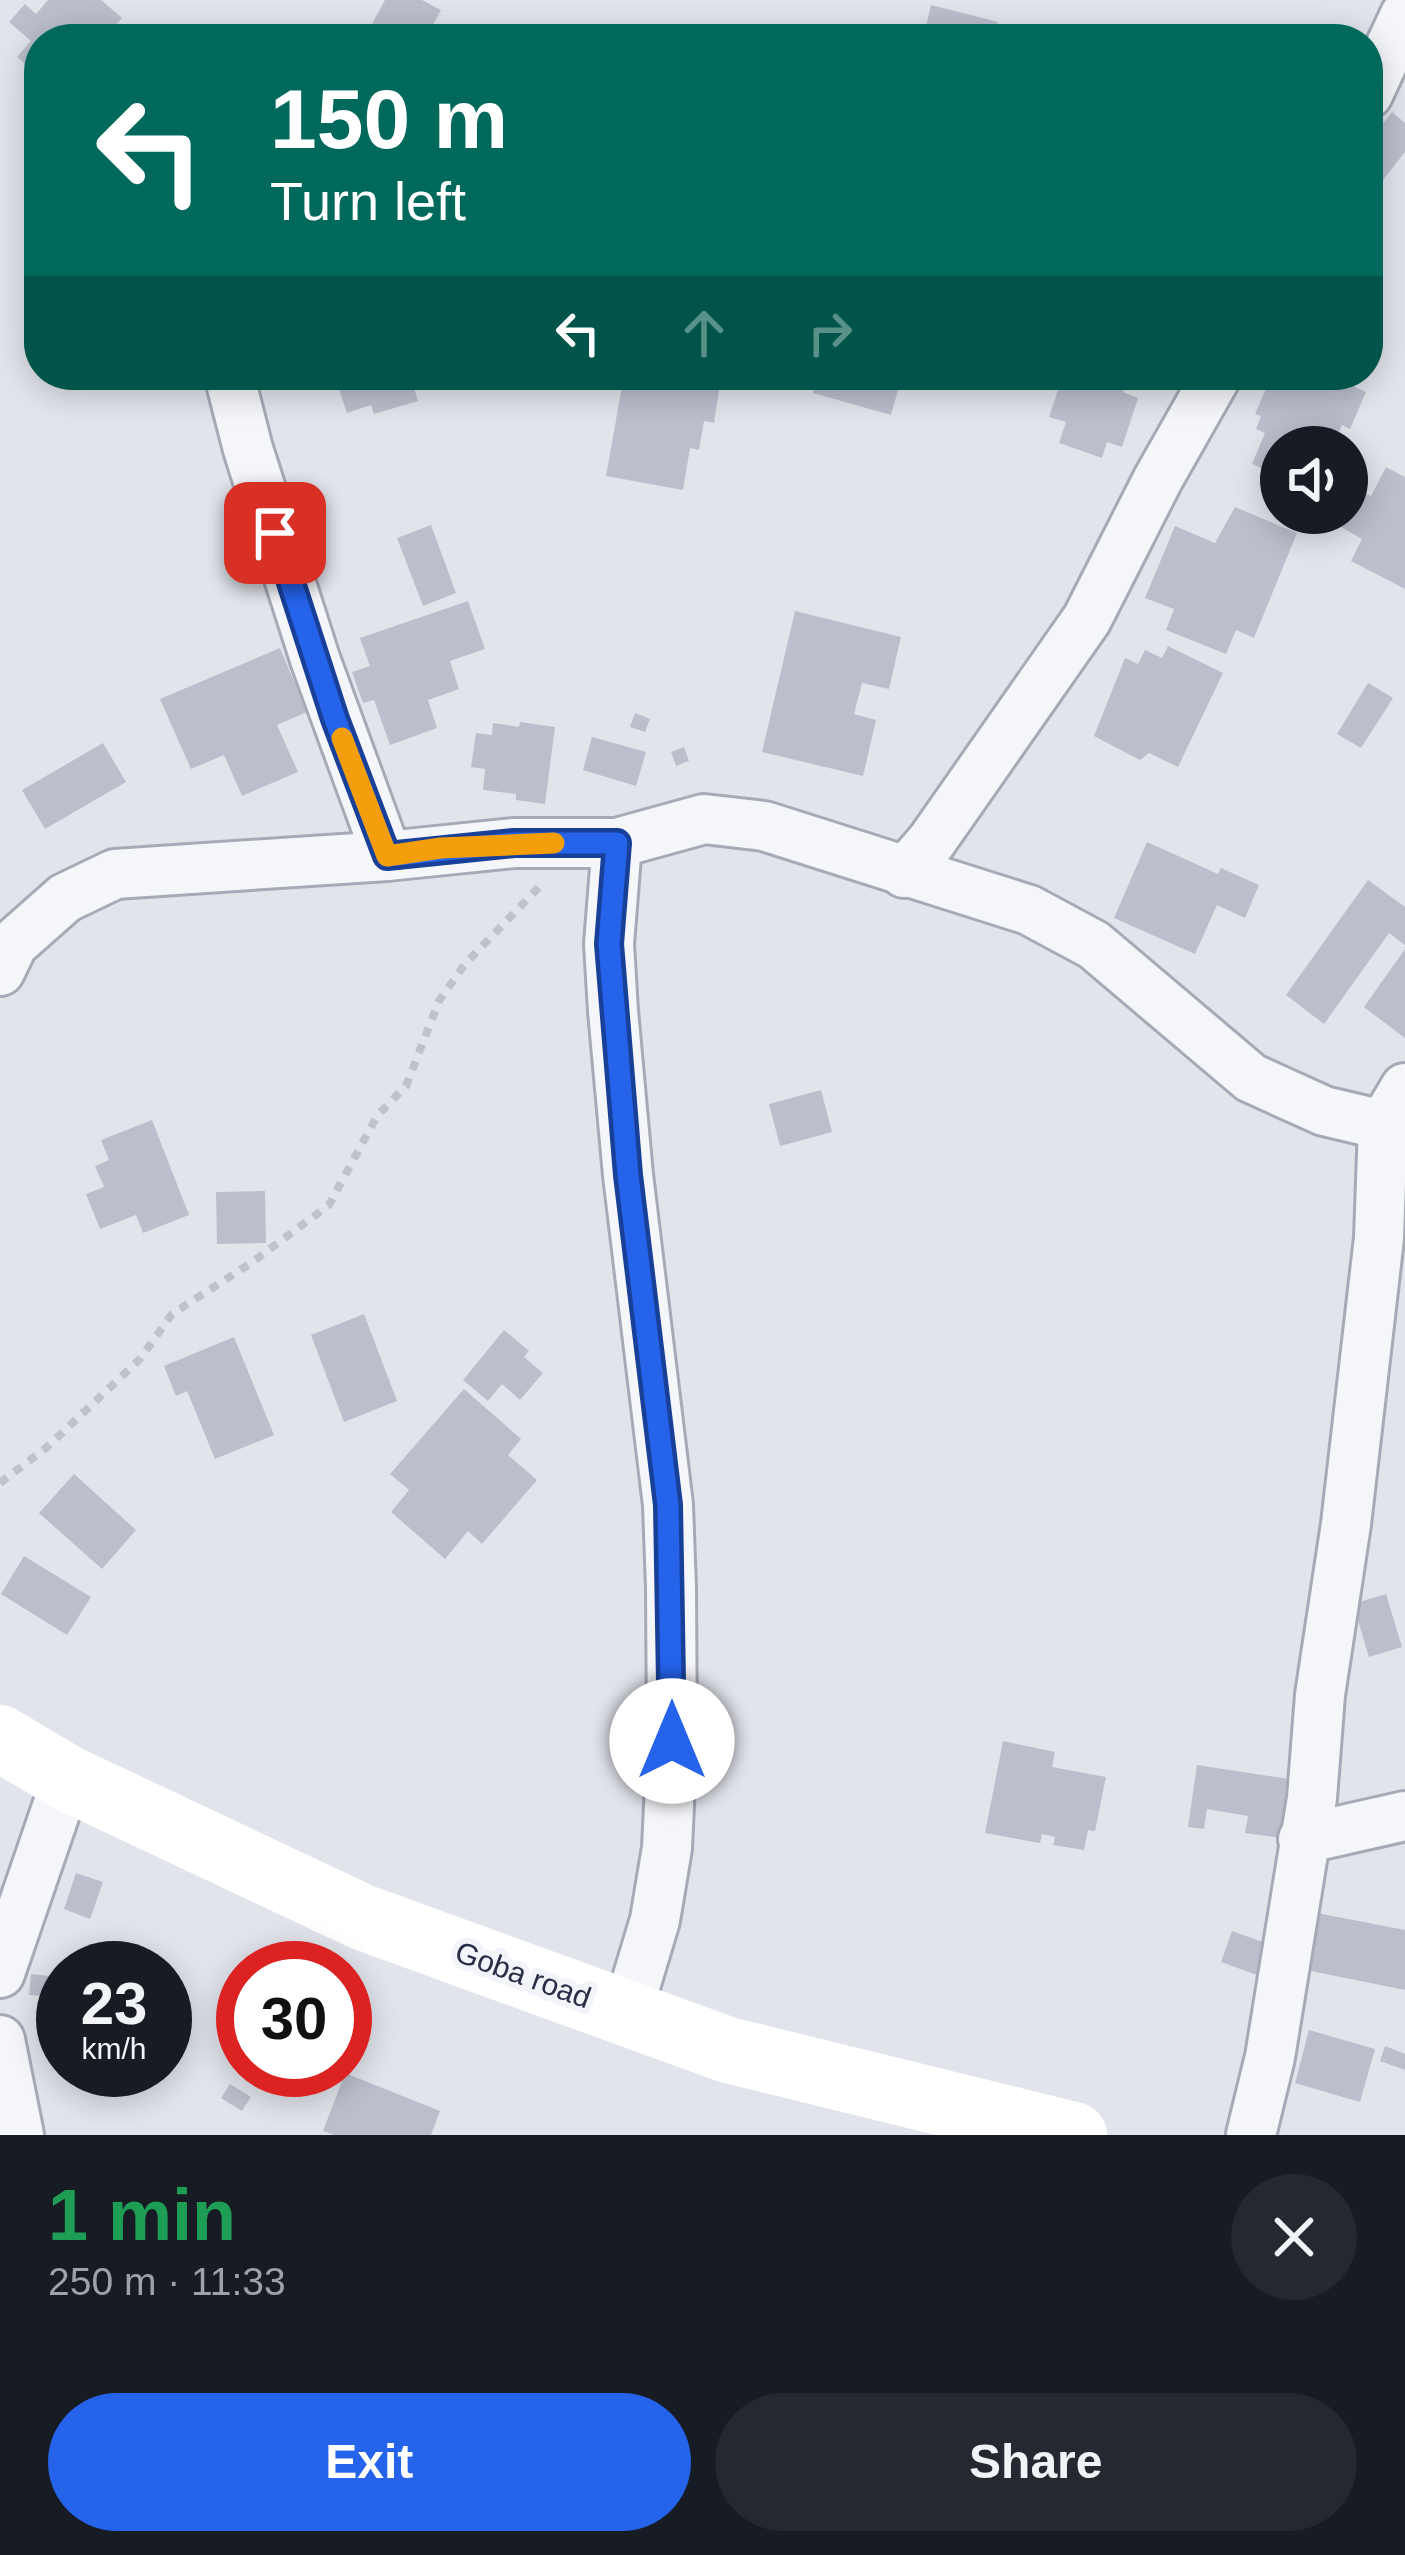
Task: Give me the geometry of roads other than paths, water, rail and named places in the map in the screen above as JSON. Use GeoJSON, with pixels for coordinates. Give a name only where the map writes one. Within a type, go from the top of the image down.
{"type":"FeatureCollection","features":[{"type":"Feature","properties":{"kind":"main road","name":"Goba road"},"geometry":{"type":"LineString","coordinates":[[0,1738],[67,1778],[362,1917],[728,2050],[1074,2135]]}},
{"type":"Feature","properties":{"kind":"street"},"geometry":{"type":"LineString","coordinates":[[1383,62],[1405,15]]}},
{"type":"Feature","properties":{"kind":"street"},"geometry":{"type":"LineString","coordinates":[[233,390],[315,658],[387,856]]}},
{"type":"Feature","properties":{"kind":"street"},"geometry":{"type":"LineString","coordinates":[[904,873],[932,842],[1087,619],[1208,390]]}},
{"type":"Feature","properties":{"kind":"street"},"geometry":{"type":"LineString","coordinates":[[0,971],[13,944],[65,898],[115,874],[514,843],[603,843],[704,819],[764,826],[1029,910],[1094,945],[1251,1078],[1324,1111],[1394,1106],[1348,1503],[1320,1695],[1312,1798],[1270,2056],[1251,2135]]}},
{"type":"Feature","properties":{"kind":"street"},"geometry":{"type":"LineString","coordinates":[[603,843],[613,1011],[668,1505],[671,1588],[667,1848],[655,1920],[628,2013]]}},
{"type":"Feature","properties":{"kind":"street"},"geometry":{"type":"LineString","coordinates":[[0,1972],[67,1778]]}},
{"type":"Feature","properties":{"kind":"street"},"geometry":{"type":"LineString","coordinates":[[1304,1839],[1405,1816]]}},
{"type":"Feature","properties":{"kind":"street"},"geometry":{"type":"LineString","coordinates":[[1,2057],[19,2135]]}}]}
